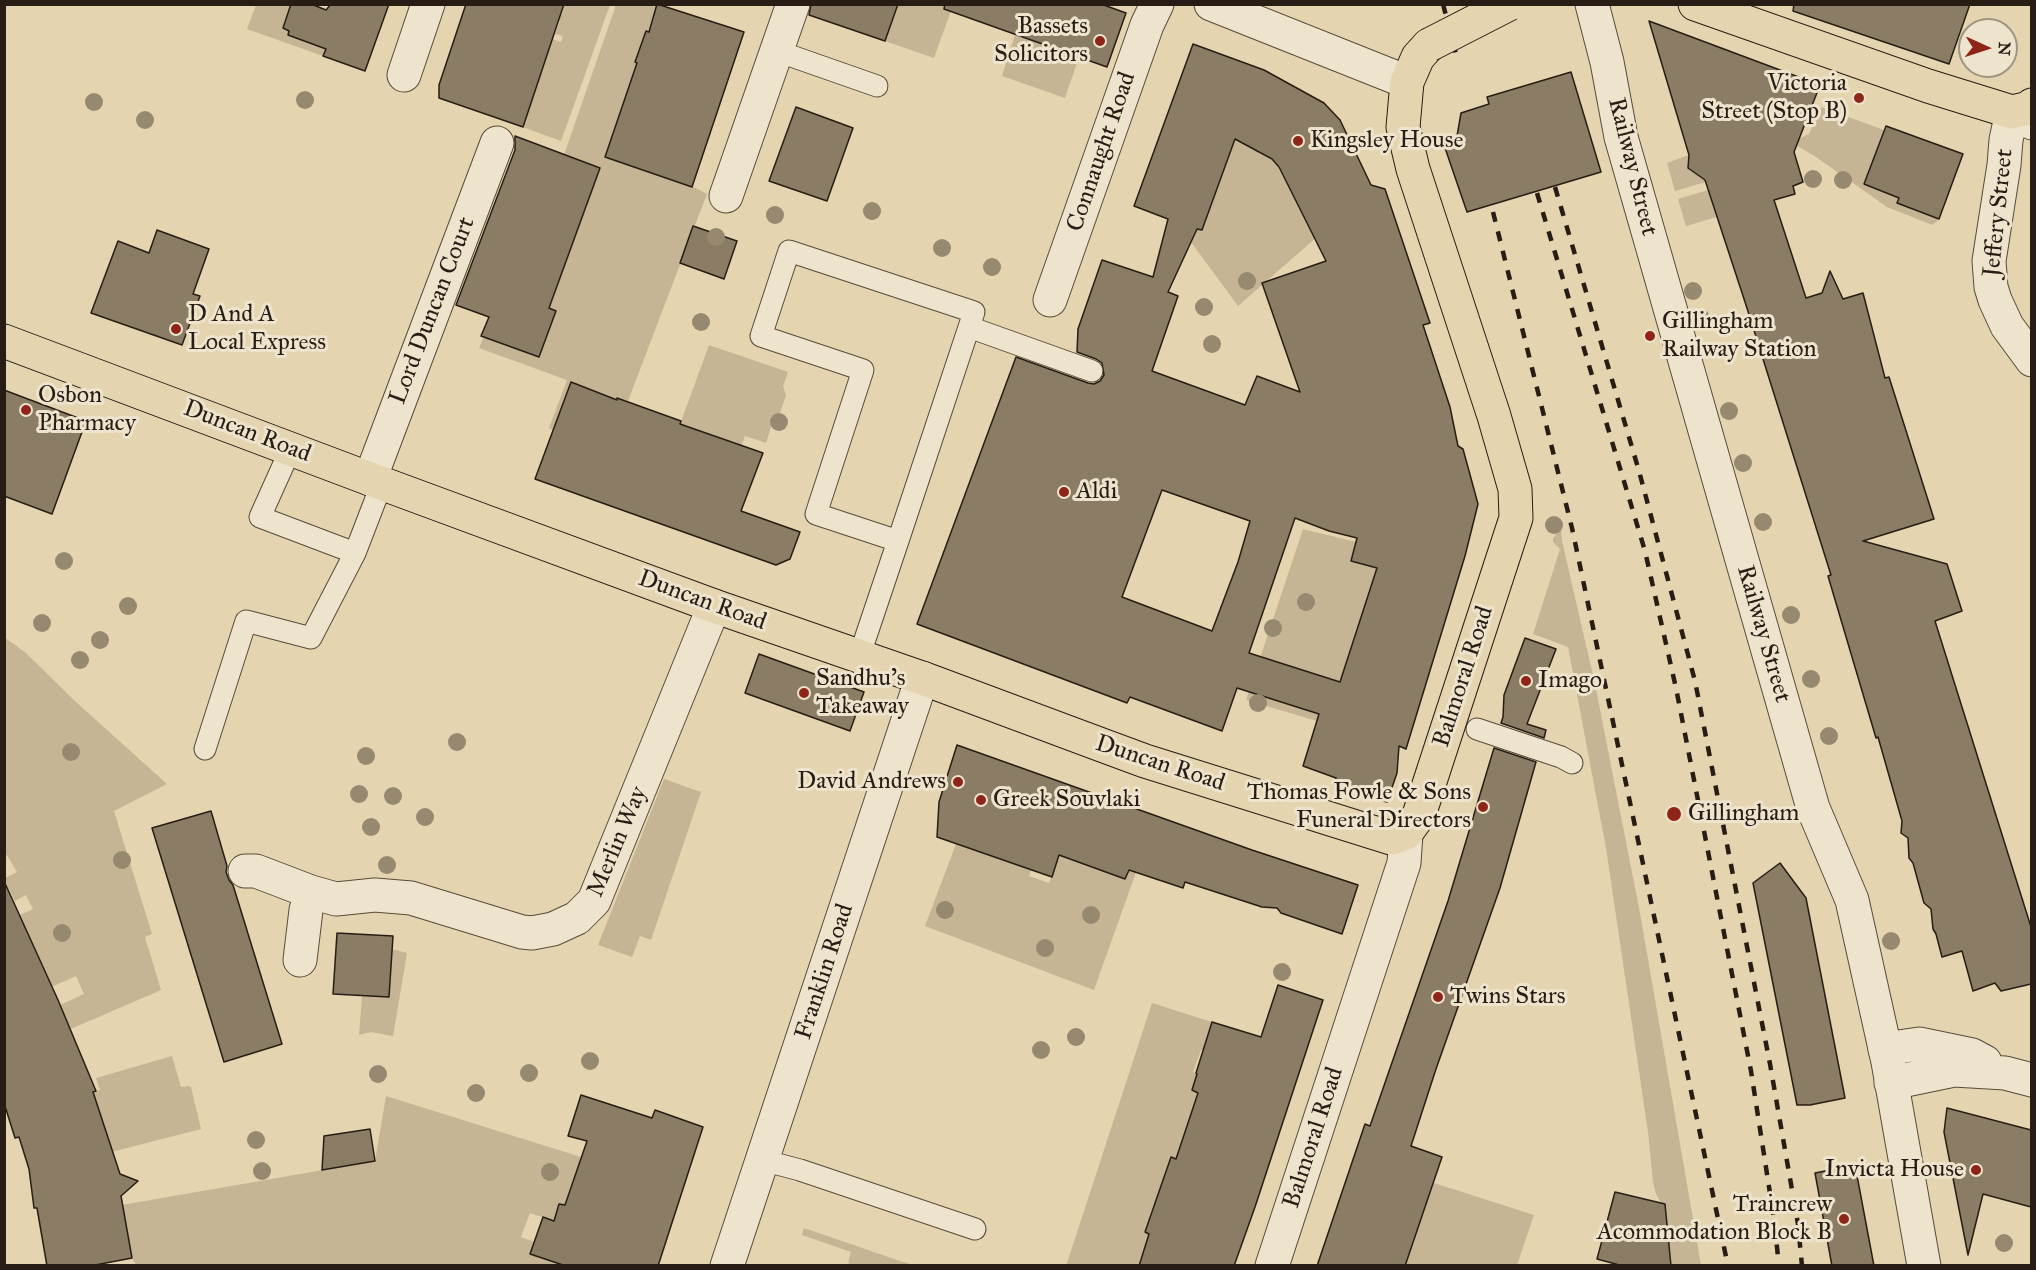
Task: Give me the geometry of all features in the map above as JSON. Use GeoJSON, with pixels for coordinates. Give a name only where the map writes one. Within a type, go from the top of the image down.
{"type":"FeatureCollection","features":[{"type":"Feature","properties":{"kind":"main road","name":"Balmoral Road"},"geometry":{"type":"LineString","coordinates":[[1406,833],[1419,815],[1516,518],[1515,489],[1494,416],[1413,169],[1403,127],[1407,82],[1418,57],[1429,45],[1509,4]]}},
{"type":"Feature","properties":{"kind":"main road"},"geometry":{"type":"LineString","coordinates":[[1695,4],[1928,86],[2025,113]]}},
{"type":"Feature","properties":{"kind":"main road","name":"Duncan Road"},"geometry":{"type":"LineString","coordinates":[[4,341],[714,606],[922,678],[1145,761],[1391,838],[1406,833]]}},
{"type":"Feature","properties":{"kind":"street"},"geometry":{"type":"LineString","coordinates":[[404,75],[428,4]]}},
{"type":"Feature","properties":{"kind":"street"},"geometry":{"type":"LineString","coordinates":[[726,196],[793,4]]}},
{"type":"Feature","properties":{"kind":"street","name":"Connaught Road"},"geometry":{"type":"LineString","coordinates":[[1050,300],[1147,25],[1157,4]]}},
{"type":"Feature","properties":{"kind":"street"},"geometry":{"type":"LineString","coordinates":[[1211,4],[1407,82]]}},
{"type":"Feature","properties":{"kind":"street","name":"Railway Street"},"geometry":{"type":"LineString","coordinates":[[1592,4],[1607,62],[1621,137],[1813,808],[1852,900],[1885,1050],[1924,1266]]}},
{"type":"Feature","properties":{"kind":"street","name":"Jeffery Street"},"geometry":{"type":"LineString","coordinates":[[2025,113],[2006,140],[1989,261],[1991,286],[2007,326],[2031,360]]}},
{"type":"Feature","properties":{"kind":"street","name":"Lord Duncan Court"},"geometry":{"type":"LineString","coordinates":[[376,481],[497,143]]}},
{"type":"Feature","properties":{"kind":"street","name":"Merlin Way"},"geometry":{"type":"LineString","coordinates":[[245,871],[256,871],[336,899],[375,895],[411,898],[522,932],[532,933],[553,929],[577,918],[594,901],[714,606]]}},
{"type":"Feature","properties":{"kind":"street","name":"Franklin Road"},"geometry":{"type":"LineString","coordinates":[[727,1266],[922,678]]}},
{"type":"Feature","properties":{"kind":"street","name":"Balmoral Road"},"geometry":{"type":"LineString","coordinates":[[1272,1266],[1404,863],[1406,833]]}},
{"type":"Feature","properties":{"kind":"street"},"geometry":{"type":"LineString","coordinates":[[300,960],[306,910],[311,892]]}},
{"type":"Feature","properties":{"kind":"street"},"geometry":{"type":"LineString","coordinates":[[1885,1050],[1919,1044],[1936,1046],[1972,1055],[2018,1076]]}},
{"type":"Feature","properties":{"kind":"street"},"geometry":{"type":"LineString","coordinates":[[1891,1083],[1954,1070],[2018,1076]]}},
{"type":"Feature","properties":{"kind":"lane"},"geometry":{"type":"LineString","coordinates":[[777,51],[877,86]]}},
{"type":"Feature","properties":{"kind":"lane"},"geometry":{"type":"LineString","coordinates":[[859,657],[898,541],[974,312],[789,251],[761,336],[863,370],[816,514],[898,541]]}},
{"type":"Feature","properties":{"kind":"lane"},"geometry":{"type":"LineString","coordinates":[[969,327],[1092,371]]}},
{"type":"Feature","properties":{"kind":"lane"},"geometry":{"type":"LineString","coordinates":[[291,448],[260,517],[355,553]]}},
{"type":"Feature","properties":{"kind":"lane"},"geometry":{"type":"LineString","coordinates":[[205,749],[246,621],[311,638],[355,553],[376,481]]}},
{"type":"Feature","properties":{"kind":"lane"},"geometry":{"type":"LineString","coordinates":[[1477,729],[1561,757],[1572,763]]}},
{"type":"Feature","properties":{"kind":"lane"},"geometry":{"type":"LineString","coordinates":[[762,1160],[800,1170],[975,1229]]}},
{"type":"Feature","properties":{"kind":"shaded area"},"geometry":{"type":"Polygon","coordinates":[[[256,5],[298,5],[287,17],[283,28],[289,31],[288,35],[326,49],[323,56],[247,29],[256,5]]]}},
{"type":"Feature","properties":{"kind":"shaded area"},"geometry":{"type":"Polygon","coordinates":[[[541,5],[562,12],[564,5],[610,5],[561,141],[481,112],[516,107],[528,111],[536,89],[512,81],[511,25],[561,42],[563,36],[555,34],[560,21],[518,6],[541,5]]]}},
{"type":"Feature","properties":{"kind":"shaded area"},"geometry":{"type":"Polygon","coordinates":[[[616,5],[657,5],[655,12],[667,16],[689,46],[646,31],[635,62],[679,77],[631,82],[625,99],[636,103],[648,172],[692,186],[707,194],[628,401],[617,398],[609,422],[589,389],[571,382],[553,430],[549,428],[567,380],[479,348],[484,337],[539,357],[556,311],[548,308],[564,155],[616,5]]]}},
{"type":"Feature","properties":{"kind":"shaded area"},"geometry":{"type":"Polygon","coordinates":[[[897,5],[953,5],[934,58],[885,41],[897,5]]]}},
{"type":"Feature","properties":{"kind":"shaded area"},"geometry":{"type":"Polygon","coordinates":[[[1015,35],[1079,57],[1065,98],[1002,76],[1015,35]]]}},
{"type":"Feature","properties":{"kind":"shaded area"},"geometry":{"type":"Polygon","coordinates":[[[1821,107],[1884,130],[1877,149],[1912,162],[1870,169],[1864,184],[1899,198],[1897,203],[1940,219],[1932,225],[1887,207],[1791,142],[1809,134],[1821,107]]]}},
{"type":"Feature","properties":{"kind":"shaded area"},"geometry":{"type":"Polygon","coordinates":[[[1236,138],[1276,163],[1306,220],[1312,223],[1318,236],[1238,306],[1191,242],[1197,229],[1202,230],[1236,138]]]}},
{"type":"Feature","properties":{"kind":"shaded area"},"geometry":{"type":"Polygon","coordinates":[[[1689,155],[1706,182],[1675,191],[1667,163],[1689,155]]]}},
{"type":"Feature","properties":{"kind":"shaded area"},"geometry":{"type":"Polygon","coordinates":[[[1708,190],[1717,217],[1686,226],[1678,199],[1708,190]]]}},
{"type":"Feature","properties":{"kind":"shaded area"},"geometry":{"type":"Polygon","coordinates":[[[709,345],[788,372],[783,386],[786,395],[776,425],[772,424],[766,443],[745,436],[733,468],[701,451],[707,433],[686,426],[680,444],[674,441],[709,345]]]}},
{"type":"Feature","properties":{"kind":"shaded area"},"geometry":{"type":"Polygon","coordinates":[[[1561,528],[1595,684],[1640,913],[1701,1265],[1671,1265],[1665,1210],[1656,1194],[1653,1182],[1648,1132],[1606,848],[1568,647],[1533,634],[1560,549],[1553,542],[1553,538],[1561,528]]]}},
{"type":"Feature","properties":{"kind":"shaded area"},"geometry":{"type":"Polygon","coordinates":[[[1303,529],[1356,542],[1351,561],[1407,576],[1358,628],[1351,648],[1346,666],[1370,691],[1294,667],[1282,702],[1359,727],[1357,733],[1246,700],[1303,529]]]}},
{"type":"Feature","properties":{"kind":"shaded area"},"geometry":{"type":"Polygon","coordinates":[[[4,637],[26,653],[76,702],[167,784],[114,811],[152,934],[145,937],[161,990],[36,1044],[58,1006],[84,994],[76,976],[20,1001],[8,921],[33,909],[26,895],[15,901],[5,881],[5,878],[17,872],[5,852],[4,637]]]}},
{"type":"Feature","properties":{"kind":"shaded area"},"geometry":{"type":"Polygon","coordinates":[[[664,779],[701,792],[651,940],[640,936],[632,957],[598,945],[664,779]]]}},
{"type":"Feature","properties":{"kind":"shaded area"},"geometry":{"type":"Polygon","coordinates":[[[1046,828],[1029,876],[1049,883],[1059,855],[1125,879],[1133,858],[1140,861],[1094,990],[925,926],[956,844],[970,849],[1046,828]]]}},
{"type":"Feature","properties":{"kind":"shaded area"},"geometry":{"type":"Polygon","coordinates":[[[392,949],[407,953],[393,1036],[371,1032],[359,1035],[362,996],[388,997],[392,949]]]}},
{"type":"Feature","properties":{"kind":"shaded area"},"geometry":{"type":"Polygon","coordinates":[[[1152,1003],[1212,1022],[1209,1034],[1244,1064],[1201,1050],[1193,1072],[1197,1074],[1192,1091],[1231,1103],[1213,1171],[1170,1158],[1164,1175],[1174,1179],[1195,1223],[1152,1209],[1145,1232],[1156,1236],[1139,1265],[1066,1266],[1152,1003]]]}},
{"type":"Feature","properties":{"kind":"shaded area"},"geometry":{"type":"Polygon","coordinates":[[[172,1056],[181,1087],[191,1087],[201,1129],[96,1156],[86,1094],[100,1090],[96,1078],[172,1056]]]}},
{"type":"Feature","properties":{"kind":"shaded area"},"geometry":{"type":"Polygon","coordinates":[[[386,1096],[581,1157],[576,1173],[583,1211],[559,1204],[554,1221],[530,1213],[521,1237],[534,1242],[566,1266],[136,1265],[132,1258],[127,1228],[116,1206],[375,1161],[386,1096]]]}},
{"type":"Feature","properties":{"kind":"shaded area"},"geometry":{"type":"Polygon","coordinates":[[[1434,1183],[1534,1215],[1517,1265],[1404,1265],[1434,1183]]]}},
{"type":"Feature","properties":{"kind":"shaded area"},"geometry":{"type":"Polygon","coordinates":[[[804,1228],[913,1265],[854,1266],[848,1263],[851,1252],[802,1235],[804,1228]]]}},
{"type":"Feature","properties":{"kind":"building"},"geometry":{"type":"Polygon","coordinates":[[[291,4],[311,4],[326,10],[331,4],[389,4],[365,71],[323,56],[326,49],[288,35],[289,31],[283,28],[291,4]]]}},
{"type":"Feature","properties":{"kind":"building"},"geometry":{"type":"Polygon","coordinates":[[[466,4],[564,4],[523,127],[439,98],[439,85],[466,4]]]}},
{"type":"Feature","properties":{"kind":"building"},"geometry":{"type":"Polygon","coordinates":[[[657,4],[744,32],[692,187],[605,157],[637,63],[635,62],[646,31],[649,32],[657,4]]]}},
{"type":"Feature","properties":{"kind":"building"},"geometry":{"type":"Polygon","coordinates":[[[811,4],[898,4],[885,41],[809,15],[811,4]]]}},
{"type":"Feature","properties":{"kind":"building"},"geometry":{"type":"Polygon","coordinates":[[[945,4],[1101,4],[1126,13],[1107,67],[944,9],[945,4]]]}},
{"type":"Feature","properties":{"kind":"building"},"geometry":{"type":"Polygon","coordinates":[[[1794,4],[1970,4],[1965,18],[1958,18],[1958,38],[1949,64],[1793,11],[1794,4]]]}},
{"type":"Feature","properties":{"kind":"building"},"geometry":{"type":"Polygon","coordinates":[[[1649,21],[1820,85],[1794,152],[1803,182],[1793,186],[1795,194],[1774,200],[1806,298],[1822,293],[1830,271],[1843,299],[1863,293],[1885,378],[1889,377],[1934,519],[1863,541],[1947,564],[1962,611],[1935,621],[2031,927],[2031,984],[2001,991],[1995,983],[1973,991],[1962,951],[1942,957],[1933,929],[1931,909],[1924,903],[1913,863],[1909,858],[1908,838],[1901,833],[1902,821],[1828,576],[1831,575],[1705,180],[1688,168],[1689,155],[1649,21]]]}},
{"type":"Feature","properties":{"kind":"building"},"geometry":{"type":"Polygon","coordinates":[[[1193,44],[1264,70],[1324,103],[1340,120],[1371,185],[1385,189],[1430,323],[1423,325],[1450,407],[1458,446],[1463,449],[1478,504],[1465,556],[1406,749],[1399,746],[1397,773],[1387,802],[1334,785],[1336,778],[1303,766],[1319,714],[1237,688],[1222,731],[1130,697],[1127,703],[917,624],[1016,357],[1088,383],[1094,384],[1100,381],[1104,375],[1102,363],[1077,352],[1078,329],[1102,260],[1153,277],[1168,219],[1134,206],[1193,44]],[[1235,139],[1202,230],[1197,229],[1168,292],[1178,296],[1152,371],[1245,405],[1257,376],[1300,392],[1262,283],[1326,261],[1279,167],[1272,159],[1235,139]],[[1162,490],[1122,597],[1212,631],[1238,562],[1250,521],[1162,490]],[[1295,518],[1249,653],[1340,682],[1377,568],[1351,561],[1357,538],[1329,531],[1295,518]]]}},
{"type":"Feature","properties":{"kind":"building"},"geometry":{"type":"Polygon","coordinates":[[[1571,72],[1601,172],[1467,212],[1444,145],[1456,142],[1461,113],[1489,104],[1487,97],[1571,72]]]}},
{"type":"Feature","properties":{"kind":"building"},"geometry":{"type":"Polygon","coordinates":[[[796,107],[853,128],[827,201],[769,181],[796,107]]]}},
{"type":"Feature","properties":{"kind":"building"},"geometry":{"type":"Polygon","coordinates":[[[1886,126],[1963,154],[1939,219],[1897,203],[1899,198],[1864,184],[1886,126]]]}},
{"type":"Feature","properties":{"kind":"building"},"geometry":{"type":"Polygon","coordinates":[[[515,136],[600,168],[549,308],[556,311],[539,357],[481,336],[489,317],[456,305],[515,150],[515,136]]]}},
{"type":"Feature","properties":{"kind":"building"},"geometry":{"type":"Polygon","coordinates":[[[693,226],[737,241],[724,279],[680,263],[693,226]]]}},
{"type":"Feature","properties":{"kind":"building"},"geometry":{"type":"Polygon","coordinates":[[[157,230],[209,249],[193,294],[200,296],[182,345],[91,313],[118,241],[149,253],[157,230]]]}},
{"type":"Feature","properties":{"kind":"building"},"geometry":{"type":"Polygon","coordinates":[[[571,382],[763,453],[741,511],[800,532],[790,559],[776,565],[535,479],[571,382]]]}},
{"type":"Feature","properties":{"kind":"building"},"geometry":{"type":"Polygon","coordinates":[[[4,390],[86,421],[52,514],[4,496],[4,390]]]}},
{"type":"Feature","properties":{"kind":"building","name":"Imago"},"geometry":{"type":"Polygon","coordinates":[[[1525,638],[1556,649],[1527,724],[1546,730],[1544,738],[1501,723],[1504,695],[1525,638]]]}},
{"type":"Feature","properties":{"kind":"building"},"geometry":{"type":"Polygon","coordinates":[[[759,654],[864,692],[850,731],[745,693],[759,654]]]}},
{"type":"Feature","properties":{"kind":"building"},"geometry":{"type":"Polygon","coordinates":[[[957,745],[1252,850],[1358,885],[1342,934],[1281,913],[1277,908],[1262,907],[1185,882],[1183,888],[1129,870],[1125,879],[1059,855],[1052,877],[937,837],[939,802],[957,745]]]}},
{"type":"Feature","properties":{"kind":"building"},"geometry":{"type":"Polygon","coordinates":[[[1494,748],[1536,762],[1500,888],[1411,1146],[1442,1157],[1405,1266],[1317,1266],[1365,1124],[1370,1126],[1448,901],[1494,748]]]}},
{"type":"Feature","properties":{"kind":"building"},"geometry":{"type":"Polygon","coordinates":[[[211,811],[227,866],[226,872],[233,885],[282,1044],[224,1062],[152,828],[211,811]]]}},
{"type":"Feature","properties":{"kind":"building"},"geometry":{"type":"Polygon","coordinates":[[[1780,863],[1806,898],[1845,1098],[1810,1105],[1797,1105],[1753,883],[1780,863]]]}},
{"type":"Feature","properties":{"kind":"building"},"geometry":{"type":"Polygon","coordinates":[[[4,881],[96,1091],[93,1092],[120,1174],[138,1181],[121,1196],[132,1258],[90,1266],[47,1266],[37,1208],[34,1208],[29,1169],[19,1137],[15,1138],[4,1103],[4,881]]]}},
{"type":"Feature","properties":{"kind":"building"},"geometry":{"type":"Polygon","coordinates":[[[337,933],[393,936],[389,997],[333,994],[337,933]]]}},
{"type":"Feature","properties":{"kind":"building"},"geometry":{"type":"Polygon","coordinates":[[[1278,985],[1323,1000],[1234,1266],[1139,1266],[1149,1234],[1145,1232],[1171,1157],[1176,1159],[1198,1093],[1192,1090],[1212,1022],[1261,1037],[1278,985]]]}},
{"type":"Feature","properties":{"kind":"building"},"geometry":{"type":"Polygon","coordinates":[[[581,1095],[652,1118],[655,1110],[703,1127],[658,1266],[566,1266],[530,1254],[543,1217],[554,1221],[559,1204],[565,1205],[587,1141],[568,1136],[581,1095]]]}},
{"type":"Feature","properties":{"kind":"building","name":"Invicta House"},"geometry":{"type":"Polygon","coordinates":[[[1947,1108],[2031,1130],[2031,1207],[1983,1194],[1968,1255],[1944,1132],[1947,1108]]]}},
{"type":"Feature","properties":{"kind":"building"},"geometry":{"type":"Polygon","coordinates":[[[370,1129],[375,1161],[322,1170],[324,1136],[370,1129]]]}},
{"type":"Feature","properties":{"kind":"building","name":"Traincrew Acommodation Block B"},"geometry":{"type":"Polygon","coordinates":[[[1855,1165],[1874,1266],[1832,1266],[1815,1173],[1855,1165]]]}},
{"type":"Feature","properties":{"kind":"building"},"geometry":{"type":"Polygon","coordinates":[[[1615,1192],[1665,1204],[1671,1266],[1623,1266],[1597,1259],[1615,1192]]]}},
{"type":"Feature","properties":{"kind":"railway"},"geometry":{"type":"LineString","coordinates":[[1443,4],[1457,58]]}},
{"type":"Feature","properties":{"kind":"railway"},"geometry":{"type":"LineString","coordinates":[[1555,187],[1639,471],[1695,681],[1770,1064],[1798,1224],[1802,1266]]}},
{"type":"Feature","properties":{"kind":"railway"},"geometry":{"type":"LineString","coordinates":[[1537,193],[1645,551],[1676,688],[1751,1071],[1779,1266]]}},
{"type":"Feature","properties":{"kind":"railway"},"geometry":{"type":"LineString","coordinates":[[1493,212],[1572,528],[1728,1266]]}},
{"type":"Feature","properties":{"kind":"place","name":"Bassets Solicitors"},"geometry":{"type":"Point","coordinates":[1100,41]}},
{"type":"Feature","properties":{"kind":"place","name":"Victoria Street (Stop B)"},"geometry":{"type":"Point","coordinates":[1859,98]}},
{"type":"Feature","properties":{"kind":"place","name":"Kingsley House"},"geometry":{"type":"Point","coordinates":[1298,141]}},
{"type":"Feature","properties":{"kind":"place","name":"D And A Local Express"},"geometry":{"type":"Point","coordinates":[176,329]}},
{"type":"Feature","properties":{"kind":"place","name":"Gillingham Railway Station"},"geometry":{"type":"Point","coordinates":[1650,336]}},
{"type":"Feature","properties":{"kind":"place","name":"Osbon Pharmacy"},"geometry":{"type":"Point","coordinates":[26,410]}},
{"type":"Feature","properties":{"kind":"place","name":"Aldi"},"geometry":{"type":"Point","coordinates":[1064,492]}},
{"type":"Feature","properties":{"kind":"place","name":"Imago"},"geometry":{"type":"Point","coordinates":[1526,681]}},
{"type":"Feature","properties":{"kind":"place","name":"Sandhu's Takeaway"},"geometry":{"type":"Point","coordinates":[804,693]}},
{"type":"Feature","properties":{"kind":"place","name":"David Andrews"},"geometry":{"type":"Point","coordinates":[958,782]}},
{"type":"Feature","properties":{"kind":"place","name":"Greek Souvlaki"},"geometry":{"type":"Point","coordinates":[981,800]}},
{"type":"Feature","properties":{"kind":"place","name":"Thomas Fowle & Sons Funeral Directors"},"geometry":{"type":"Point","coordinates":[1483,807]}},
{"type":"Feature","properties":{"kind":"place","name":"Gillingham"},"geometry":{"type":"Point","coordinates":[1674,814]}},
{"type":"Feature","properties":{"kind":"place","name":"Twins Stars"},"geometry":{"type":"Point","coordinates":[1438,997]}},
{"type":"Feature","properties":{"kind":"place","name":"Invicta House"},"geometry":{"type":"Point","coordinates":[1976,1170]}},
{"type":"Feature","properties":{"kind":"place","name":"Traincrew Acommodation Block B"},"geometry":{"type":"Point","coordinates":[1844,1219]}}]}
